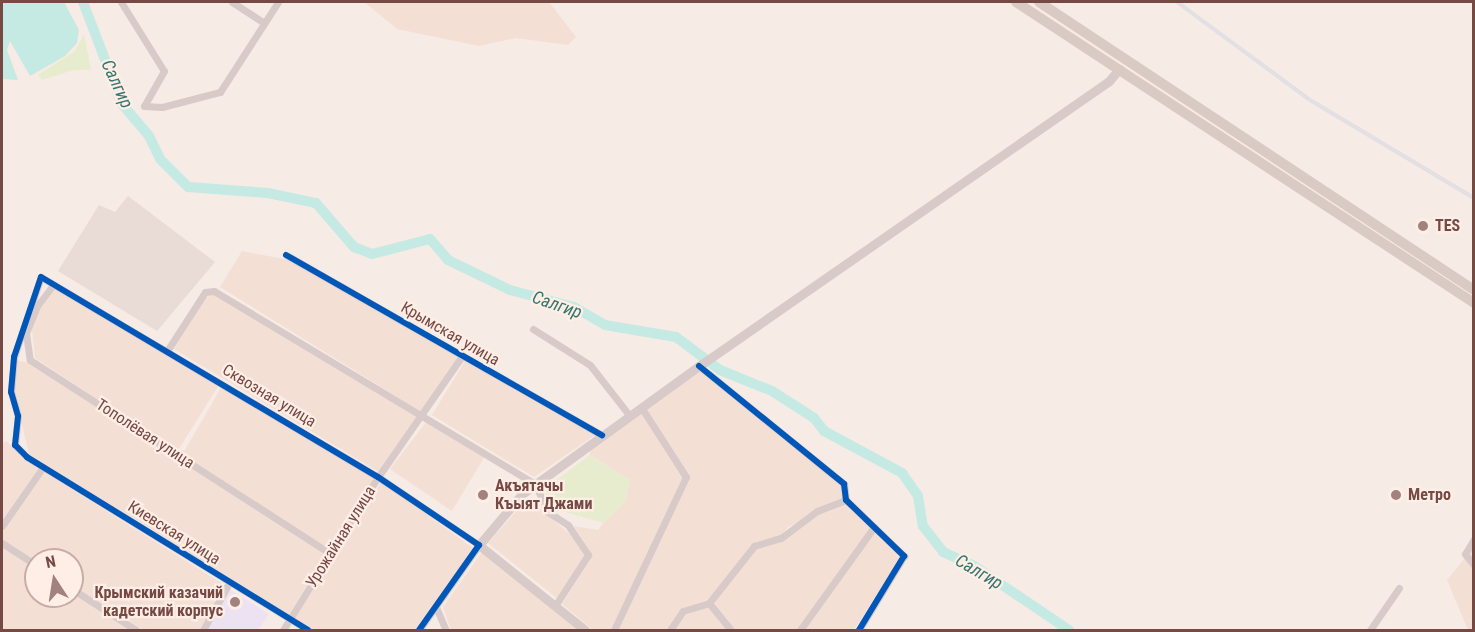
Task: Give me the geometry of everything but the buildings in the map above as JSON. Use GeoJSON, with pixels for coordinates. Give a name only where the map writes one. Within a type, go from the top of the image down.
{"type":"FeatureCollection","features":[{"type":"Feature","properties":{"kind":"main road"},"geometry":{"type":"LineString","coordinates":[[1016,2],[1473,303]]}},
{"type":"Feature","properties":{"kind":"main road"},"geometry":{"type":"LineString","coordinates":[[1039,2],[1473,290]]}},
{"type":"Feature","properties":{"kind":"main road"},"geometry":{"type":"LineString","coordinates":[[479,545],[535,484],[641,406],[1109,81],[1119,69]]}},
{"type":"Feature","properties":{"kind":"main road","name":"Сквозная улица"},"geometry":{"type":"LineString","coordinates":[[479,545],[585,630]]}},
{"type":"Feature","properties":{"kind":"street"},"geometry":{"type":"LineString","coordinates":[[121,2],[164,71],[144,106],[162,107],[220,92],[278,2]]}},
{"type":"Feature","properties":{"kind":"street"},"geometry":{"type":"LineString","coordinates":[[232,2],[264,23]]}},
{"type":"Feature","properties":{"kind":"street","name":"Крымская улица"},"geometry":{"type":"LineString","coordinates":[[286,255],[602,435]]}},
{"type":"Feature","properties":{"kind":"street","name":"Сквозная улица"},"geometry":{"type":"LineString","coordinates":[[27,458],[14,440],[18,417],[11,392],[14,357],[41,277],[378,477],[479,545]]}},
{"type":"Feature","properties":{"kind":"street","name":"Тополёвая улица"},"geometry":{"type":"LineString","coordinates":[[53,285],[37,306],[26,333],[30,360],[329,554]]}},
{"type":"Feature","properties":{"kind":"street"},"geometry":{"type":"LineString","coordinates":[[166,351],[205,292],[214,291],[535,484],[548,512],[568,525],[588,555],[555,606]]}},
{"type":"Feature","properties":{"kind":"street"},"geometry":{"type":"LineString","coordinates":[[533,329],[590,365],[629,415]]}},
{"type":"Feature","properties":{"kind":"street","name":"Урожайная улица"},"geometry":{"type":"LineString","coordinates":[[283,630],[378,477],[423,417],[462,356]]}},
{"type":"Feature","properties":{"kind":"street"},"geometry":{"type":"LineString","coordinates":[[700,365],[844,484],[846,500],[904,556],[859,630]]}},
{"type":"Feature","properties":{"kind":"street"},"geometry":{"type":"LineString","coordinates":[[614,630],[686,477],[641,406]]}},
{"type":"Feature","properties":{"kind":"street","name":"Киевская улица"},"geometry":{"type":"LineString","coordinates":[[27,458],[308,630]]}},
{"type":"Feature","properties":{"kind":"street"},"geometry":{"type":"LineString","coordinates":[[2,526],[43,467]]}},
{"type":"Feature","properties":{"kind":"street"},"geometry":{"type":"LineString","coordinates":[[670,630],[683,611],[709,603],[754,546],[781,538],[816,510],[846,500]]}},
{"type":"Feature","properties":{"kind":"street"},"geometry":{"type":"LineString","coordinates":[[800,630],[874,527]]}},
{"type":"Feature","properties":{"kind":"street"},"geometry":{"type":"LineString","coordinates":[[1473,539],[1465,554],[1473,565]]}},
{"type":"Feature","properties":{"kind":"street"},"geometry":{"type":"LineString","coordinates":[[2,543],[24,558]]}},
{"type":"Feature","properties":{"kind":"street"},"geometry":{"type":"LineString","coordinates":[[419,630],[479,545]]}},
{"type":"Feature","properties":{"kind":"street"},"geometry":{"type":"LineString","coordinates":[[203,630],[229,583]]}},
{"type":"Feature","properties":{"kind":"street"},"geometry":{"type":"LineString","coordinates":[[1370,630],[1399,588]]}},
{"type":"Feature","properties":{"kind":"street"},"geometry":{"type":"LineString","coordinates":[[84,597],[136,630]]}},
{"type":"Feature","properties":{"kind":"street"},"geometry":{"type":"LineString","coordinates":[[709,603],[731,630]]}},
{"type":"Feature","properties":{"kind":"street"},"geometry":{"type":"LineString","coordinates":[[436,607],[446,630]]}},
{"type":"Feature","properties":{"kind":"shaded area"},"geometry":{"type":"Polygon","coordinates":[[[364,2],[549,2],[576,37],[568,45],[516,38],[479,46],[397,29],[364,2]]]}},
{"type":"Feature","properties":{"kind":"shaded area"},"geometry":{"type":"Polygon","coordinates":[[[128,196],[215,262],[157,331],[58,271],[99,205],[115,212],[128,196]]]}},
{"type":"Feature","properties":{"kind":"shaded area"},"geometry":{"type":"Polygon","coordinates":[[[242,251],[289,260],[459,357],[423,413],[220,287],[242,251]]]}},
{"type":"Feature","properties":{"kind":"shaded area"},"geometry":{"type":"Polygon","coordinates":[[[56,288],[219,385],[177,452],[35,358],[32,330],[39,311],[56,288]]]}},
{"type":"Feature","properties":{"kind":"shaded area"},"geometry":{"type":"Polygon","coordinates":[[[215,293],[420,417],[379,472],[174,349],[204,299],[215,293]]]}},
{"type":"Feature","properties":{"kind":"shaded area"},"geometry":{"type":"Polygon","coordinates":[[[17,360],[32,364],[326,554],[289,614],[29,454],[14,391],[17,360]]]}},
{"type":"Feature","properties":{"kind":"shaded area"},"geometry":{"type":"Polygon","coordinates":[[[465,361],[595,435],[534,477],[432,415],[465,361]]]}},
{"type":"Feature","properties":{"kind":"shaded area"},"geometry":{"type":"Polygon","coordinates":[[[700,371],[842,486],[844,500],[788,527],[780,537],[752,544],[709,599],[682,610],[668,630],[593,630],[562,604],[590,560],[590,551],[574,526],[598,530],[611,512],[626,501],[630,480],[590,455],[591,448],[700,371]]]}},
{"type":"Feature","properties":{"kind":"shaded area"},"geometry":{"type":"Polygon","coordinates":[[[222,386],[374,479],[329,550],[182,455],[222,386]]]}},
{"type":"Feature","properties":{"kind":"shaded area"},"geometry":{"type":"Polygon","coordinates":[[[427,421],[485,456],[452,511],[390,469],[427,421]]]}},
{"type":"Feature","properties":{"kind":"shaded area"},"geometry":{"type":"Polygon","coordinates":[[[6,441],[38,469],[2,521],[2,444],[6,441]]]}},
{"type":"Feature","properties":{"kind":"shaded area"},"geometry":{"type":"Polygon","coordinates":[[[44,472],[226,586],[199,630],[143,630],[84,593],[84,548],[24,548],[24,553],[2,539],[2,533],[44,472]]]}},
{"type":"Feature","properties":{"kind":"shaded area"},"geometry":{"type":"Polygon","coordinates":[[[381,482],[473,548],[415,630],[314,630],[295,618],[381,482]]]}},
{"type":"Feature","properties":{"kind":"shaded area"},"geometry":{"type":"Polygon","coordinates":[[[528,498],[571,535],[585,556],[558,599],[488,543],[528,498]]]}},
{"type":"Feature","properties":{"kind":"shaded area"},"geometry":{"type":"Polygon","coordinates":[[[845,503],[900,558],[854,630],[734,630],[715,605],[716,599],[757,548],[810,521],[819,512],[845,503]]]}},
{"type":"Feature","properties":{"kind":"shaded area"},"geometry":{"type":"Polygon","coordinates":[[[2,545],[24,559],[24,608],[84,608],[84,599],[132,630],[2,629],[2,545]]]}},
{"type":"Feature","properties":{"kind":"shaded area"},"geometry":{"type":"Polygon","coordinates":[[[1473,548],[1473,630],[1468,630],[1447,580],[1473,548]]]}},
{"type":"Feature","properties":{"kind":"shaded area"},"geometry":{"type":"Polygon","coordinates":[[[482,552],[578,630],[451,630],[443,607],[482,552]]]}},
{"type":"Feature","properties":{"kind":"shaded area","name":"Крымский казачий кадетский корпус"},"geometry":{"type":"Polygon","coordinates":[[[229,589],[269,614],[258,630],[207,630],[229,589]]]}},
{"type":"Feature","properties":{"kind":"shaded area"},"geometry":{"type":"Polygon","coordinates":[[[708,605],[728,630],[674,630],[684,616],[708,605]]]}},
{"type":"Feature","properties":{"kind":"green space"},"geometry":{"type":"Polygon","coordinates":[[[84,34],[91,70],[74,70],[42,80],[38,75],[75,51],[84,34]]]}},
{"type":"Feature","properties":{"kind":"green space"},"geometry":{"type":"Polygon","coordinates":[[[590,455],[630,480],[626,501],[604,523],[561,511],[549,512],[542,491],[590,455]]]}},
{"type":"Feature","properties":{"kind":"water"},"geometry":{"type":"Polygon","coordinates":[[[2,2],[64,2],[79,30],[77,43],[65,56],[30,76],[10,41],[7,50],[18,80],[2,79],[2,2]]]}},
{"type":"Feature","properties":{"kind":"waterway","name":"Салгир"},"geometry":{"type":"LineString","coordinates":[[83,2],[122,104],[149,136],[160,159],[188,187],[268,193],[316,203],[354,247],[372,254],[430,239],[448,260],[510,290],[574,307],[605,325],[676,337],[720,370],[772,391],[814,418],[824,431],[902,473],[918,496],[923,526],[943,552],[974,566],[1069,630]]}},
{"type":"Feature","properties":{"kind":"railway"},"geometry":{"type":"LineString","coordinates":[[1177,2],[1310,100],[1474,198]]}},
{"type":"Feature","properties":{"kind":"cycle path"},"geometry":{"type":"LineString","coordinates":[[286,255],[602,435]]}},
{"type":"Feature","properties":{"kind":"cycle path"},"geometry":{"type":"LineString","coordinates":[[308,630],[27,457],[15,445],[18,416],[11,392],[14,357],[41,277],[378,477],[479,545],[419,630]]}},
{"type":"Feature","properties":{"kind":"cycle path"},"geometry":{"type":"LineString","coordinates":[[699,366],[844,484],[846,500],[904,556],[859,630]]}},
{"type":"Feature","properties":{"kind":"place","name":"TES"},"geometry":{"type":"Point","coordinates":[1423,226]}},
{"type":"Feature","properties":{"kind":"place","name":"Акъятачы Къыят Джами"},"geometry":{"type":"Point","coordinates":[483,495]}},
{"type":"Feature","properties":{"kind":"place","name":"Метро"},"geometry":{"type":"Point","coordinates":[1396,495]}},
{"type":"Feature","properties":{"kind":"place","name":"Крымский казачий кадетский корпус"},"geometry":{"type":"Point","coordinates":[235,602]}}]}
